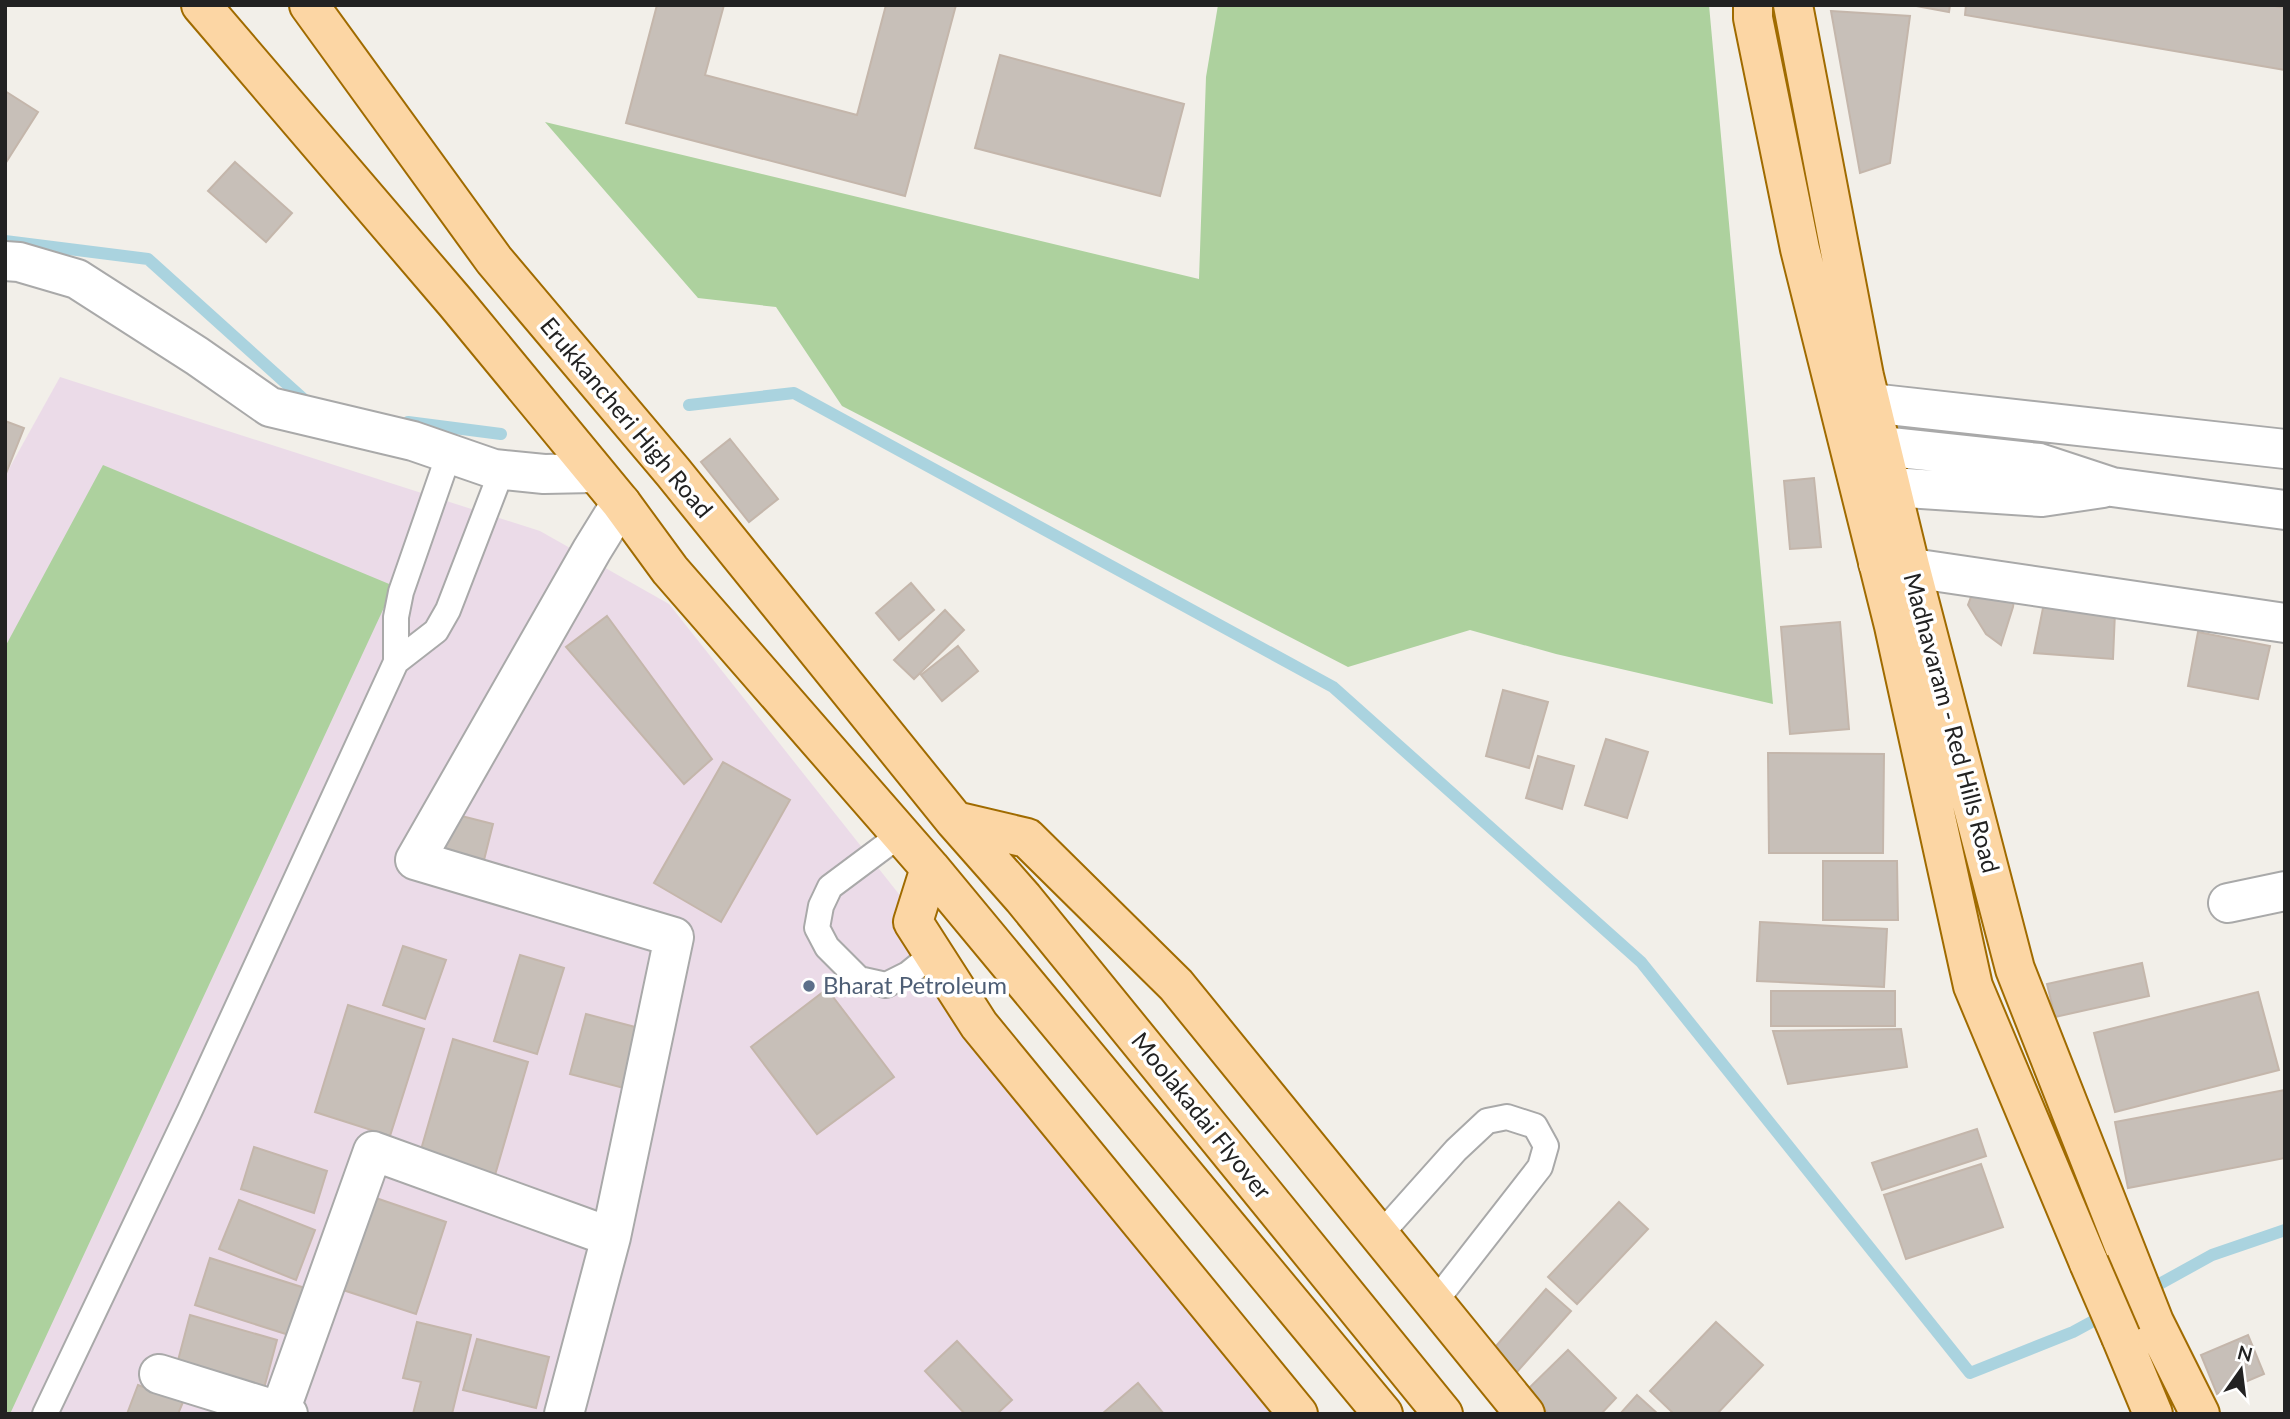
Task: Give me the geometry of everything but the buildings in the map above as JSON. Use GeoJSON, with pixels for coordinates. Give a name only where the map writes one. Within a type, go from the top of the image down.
{"type":"FeatureCollection","features":[{"type":"Feature","properties":{"kind":"main road","name":"Moolakadai Flyover"},"geometry":{"type":"LineString","coordinates":[[201,5],[456,303],[621,503],[670,570],[929,867],[1383,1414]]}},
{"type":"Feature","properties":{"kind":"main road","name":"Erukkancheri High Road"},"geometry":{"type":"LineString","coordinates":[[309,5],[494,260],[673,472],[955,821]]}},
{"type":"Feature","properties":{"kind":"main road","name":"Madhavaram - Red Hills Road"},"geometry":{"type":"LineString","coordinates":[[1753,5],[1753,18],[1800,249],[2015,970],[2125,1249],[2153,1414]]}},
{"type":"Feature","properties":{"kind":"main road","name":"Madhavaram - Red Hills Road"},"geometry":{"type":"LineString","coordinates":[[1793,5],[1871,403],[1891,487],[1894,626],[1973,986],[2089,1264],[2200,1414]]}},
{"type":"Feature","properties":{"kind":"main road","name":"Moolakadai Flyover"},"geometry":{"type":"LineString","coordinates":[[955,821],[1023,898],[1443,1414]]}},
{"type":"Feature","properties":{"kind":"main road"},"geometry":{"type":"LineString","coordinates":[[955,821],[1027,838],[1176,985],[1525,1414]]}},
{"type":"Feature","properties":{"kind":"main road"},"geometry":{"type":"LineString","coordinates":[[929,867],[913,922],[979,1025],[1298,1414]]}},
{"type":"Feature","properties":{"kind":"street"},"geometry":{"type":"LineString","coordinates":[[5,261],[19,262],[77,279],[197,356],[270,407],[413,441],[494,469],[544,474],[594,473]]}},
{"type":"Feature","properties":{"kind":"street"},"geometry":{"type":"LineString","coordinates":[[1871,403],[2285,449]]}},
{"type":"Feature","properties":{"kind":"street"},"geometry":{"type":"LineString","coordinates":[[1881,446],[2039,463],[2112,487],[2285,510]]}},
{"type":"Feature","properties":{"kind":"street"},"geometry":{"type":"LineString","coordinates":[[1891,487],[2042,497],[2112,487]]}},
{"type":"Feature","properties":{"kind":"street"},"geometry":{"type":"LineString","coordinates":[[564,1414],[611,1237],[674,937],[415,860],[621,503]]}},
{"type":"Feature","properties":{"kind":"street"},"geometry":{"type":"LineString","coordinates":[[1894,564],[2285,623]]}},
{"type":"Feature","properties":{"kind":"street"},"geometry":{"type":"LineString","coordinates":[[2228,903],[2285,891]]}},
{"type":"Feature","properties":{"kind":"street"},"geometry":{"type":"LineString","coordinates":[[159,1374],[282,1413],[373,1151],[611,1237]]}},
{"type":"Feature","properties":{"kind":"lane"},"geometry":{"type":"LineString","coordinates":[[45,1414],[190,1110],[396,662],[396,617],[401,592],[449,454]]}},
{"type":"Feature","properties":{"kind":"lane"},"geometry":{"type":"LineString","coordinates":[[396,662],[436,631],[449,610],[502,470]]}},
{"type":"Feature","properties":{"kind":"lane"},"geometry":{"type":"LineString","coordinates":[[901,834],[830,887],[821,906],[817,928],[827,947],[859,979],[886,985],[908,974],[934,953]]}},
{"type":"Feature","properties":{"kind":"lane"},"geometry":{"type":"LineString","coordinates":[[1380,1235],[1456,1150],[1487,1121],[1507,1117],[1535,1126],[1546,1146],[1540,1167],[1434,1303]]}},
{"type":"Feature","properties":{"kind":"shaded area"},"geometry":{"type":"Polygon","coordinates":[[[60,377],[540,531],[669,604],[1311,1414],[5,1414],[5,476],[60,377]]]}},
{"type":"Feature","properties":{"kind":"green space"},"geometry":{"type":"Polygon","coordinates":[[[1218,5],[1709,5],[1773,704],[1556,654],[1470,630],[1348,667],[842,406],[776,307],[698,298],[545,122],[1199,279],[1206,77],[1218,5]]]}},
{"type":"Feature","properties":{"kind":"green space"},"geometry":{"type":"Polygon","coordinates":[[[103,465],[394,586],[10,1414],[5,1414],[5,647],[103,465]]]}},
{"type":"Feature","properties":{"kind":"waterway"},"geometry":{"type":"LineString","coordinates":[[5,241],[148,259],[309,404]]}},
{"type":"Feature","properties":{"kind":"waterway"},"geometry":{"type":"LineString","coordinates":[[689,405],[794,393],[1333,687],[1641,962],[1970,1373],[2073,1332],[2108,1313]]}},
{"type":"Feature","properties":{"kind":"waterway"},"geometry":{"type":"LineString","coordinates":[[408,422],[501,434]]}},
{"type":"Feature","properties":{"kind":"waterway"},"geometry":{"type":"LineString","coordinates":[[2145,1292],[2212,1255],[2285,1230]]}},
{"type":"Feature","properties":{"kind":"place","name":"Bharat Petroleum"},"geometry":{"type":"Point","coordinates":[809,986]}}]}
